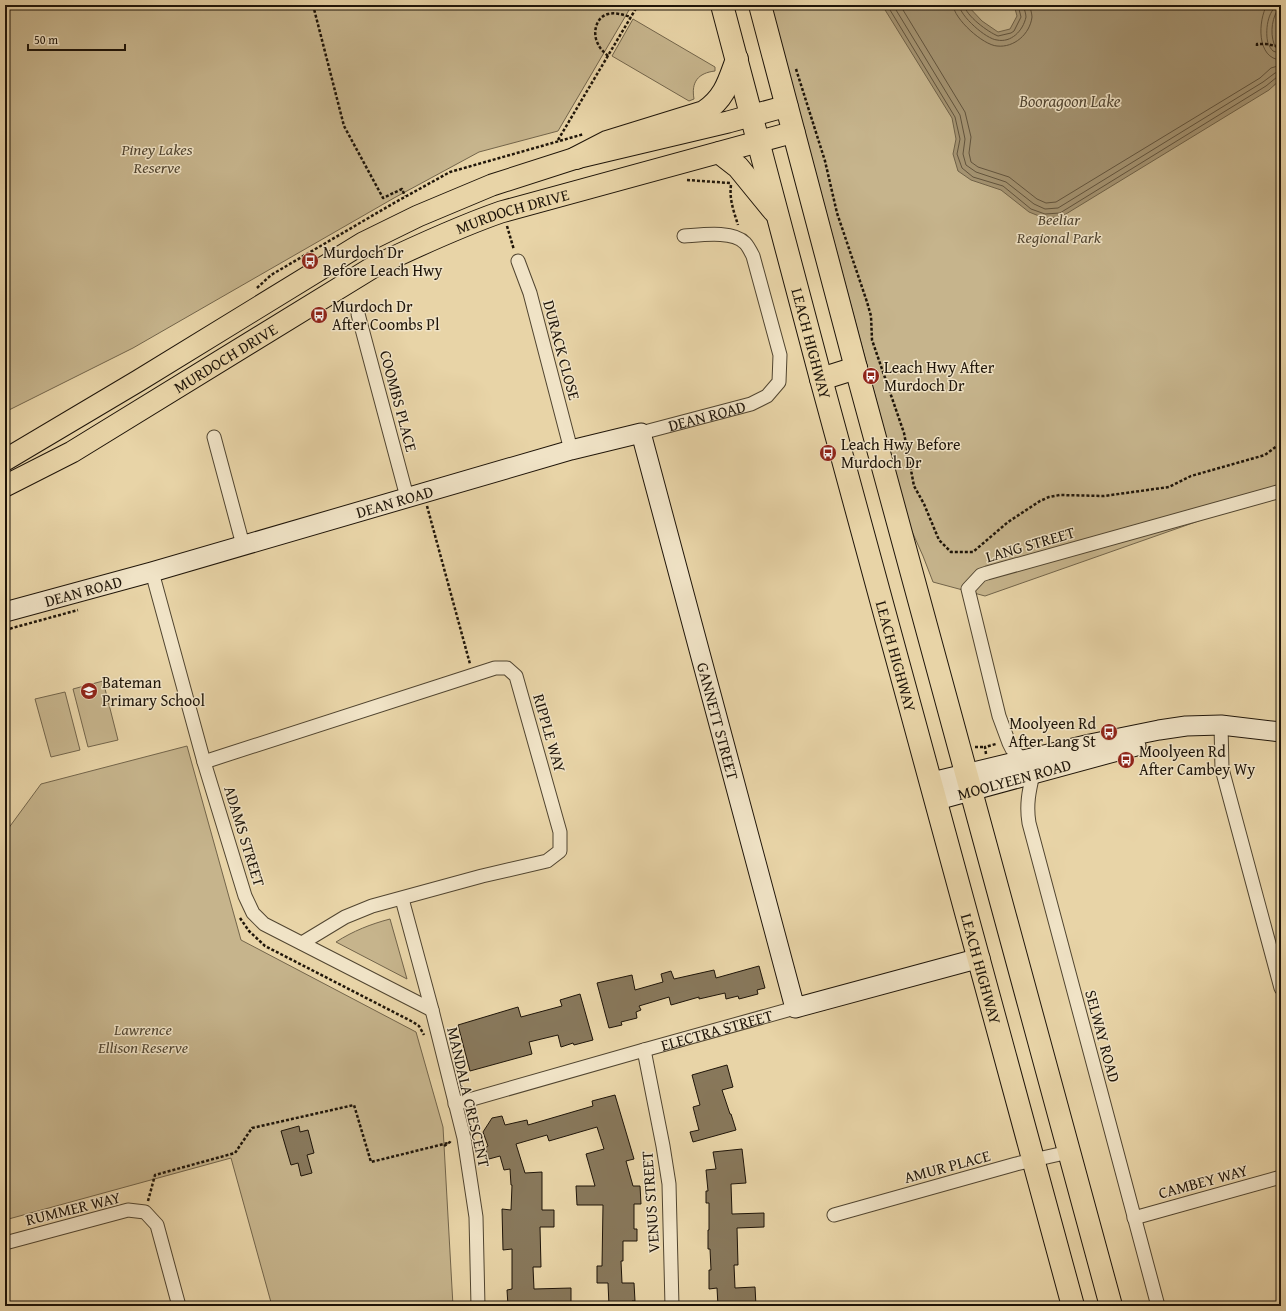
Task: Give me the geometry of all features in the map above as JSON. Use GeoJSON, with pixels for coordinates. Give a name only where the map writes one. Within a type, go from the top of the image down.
{"type":"FeatureCollection","features":[{"type":"Feature","properties":{"kind":"highway","name":"LEACH HIGHWAY"},"geometry":{"type":"LineString","coordinates":[[722,5],[821,379],[980,958],[1073,1306]]}},
{"type":"Feature","properties":{"kind":"highway"},"geometry":{"type":"LineString","coordinates":[[760,5],[856,368],[1111,1306]]}},
{"type":"Feature","properties":{"kind":"highway"},"geometry":{"type":"LineString","coordinates":[[576,158],[607,142],[704,112],[715,104],[726,89],[737,59]]}},
{"type":"Feature","properties":{"kind":"highway"},"geometry":{"type":"LineString","coordinates":[[720,153],[738,167],[779,217]]}},
{"type":"Feature","properties":{"kind":"highway"},"geometry":{"type":"LineString","coordinates":[[821,379],[856,368]]}},
{"type":"Feature","properties":{"kind":"main road","name":"MURDOCH DRIVE"},"geometry":{"type":"LineString","coordinates":[[5,460],[138,381],[363,243],[418,216],[492,184],[576,158],[787,106]]}},
{"type":"Feature","properties":{"kind":"main road","name":"MURDOCH DRIVE"},"geometry":{"type":"LineString","coordinates":[[5,486],[72,452],[375,266],[420,244],[462,226],[501,212],[794,132]]}},
{"type":"Feature","properties":{"kind":"street"},"geometry":{"type":"LineString","coordinates":[[684,236],[734,236]]}},
{"type":"Feature","properties":{"kind":"street","name":"DEAN ROAD"},"geometry":{"type":"LineString","coordinates":[[5,612],[152,572],[571,450],[751,404],[767,396],[779,382],[780,355],[753,256],[744,242],[734,236]]}},
{"type":"Feature","properties":{"kind":"street","name":"DURACK CLOSE"},"geometry":{"type":"LineString","coordinates":[[518,261],[530,293],[571,450]]}},
{"type":"Feature","properties":{"kind":"street","name":"COOMBS PLACE"},"geometry":{"type":"LineString","coordinates":[[358,314],[415,495]]}},
{"type":"Feature","properties":{"kind":"street","name":"GANNETT STREET"},"geometry":{"type":"LineString","coordinates":[[641,433],[796,1008]]}},
{"type":"Feature","properties":{"kind":"street"},"geometry":{"type":"LineString","coordinates":[[214,437],[243,545]]}},
{"type":"Feature","properties":{"kind":"street","name":"LANG STREET"},"geometry":{"type":"LineString","coordinates":[[1028,767],[1012,748],[999,716],[968,589],[981,575],[987,573],[1281,491]]}},
{"type":"Feature","properties":{"kind":"street","name":"ADAMS STREET"},"geometry":{"type":"LineString","coordinates":[[152,572],[204,762],[245,896],[253,913],[264,924],[432,1010]]}},
{"type":"Feature","properties":{"kind":"street","name":"RIPPLE WAY"},"geometry":{"type":"LineString","coordinates":[[204,762],[473,674],[495,668],[507,668],[516,676],[560,832],[560,851],[547,861],[482,876],[372,906],[345,917],[302,943]]}},
{"type":"Feature","properties":{"kind":"street"},"geometry":{"type":"LineString","coordinates":[[1221,730],[1221,762],[1226,786],[1281,988]]}},
{"type":"Feature","properties":{"kind":"street","name":"MOOLYEEN ROAD"},"geometry":{"type":"LineString","coordinates":[[934,791],[1028,767],[1221,730],[1281,732]]}},
{"type":"Feature","properties":{"kind":"street","name":"MOOLYEEN ROAD"},"geometry":{"type":"LineString","coordinates":[[1221,730],[1248,737],[1281,742]]}},
{"type":"Feature","properties":{"kind":"street","name":"SELWAY ROAD"},"geometry":{"type":"LineString","coordinates":[[1028,767],[1028,794],[1026,805],[1029,822],[1158,1306]]}},
{"type":"Feature","properties":{"kind":"street","name":"MANDALA CRESCENT"},"geometry":{"type":"LineString","coordinates":[[402,898],[455,1104],[457,1138],[476,1216],[478,1306]]}},
{"type":"Feature","properties":{"kind":"street","name":"ELECTRA STREET"},"geometry":{"type":"LineString","coordinates":[[455,1104],[644,1050],[980,958]]}},
{"type":"Feature","properties":{"kind":"street","name":"VENUS STREET"},"geometry":{"type":"LineString","coordinates":[[644,1050],[669,1184],[672,1306]]}},
{"type":"Feature","properties":{"kind":"street","name":"AMUR PLACE"},"geometry":{"type":"LineString","coordinates":[[834,1214],[1069,1152]]}},
{"type":"Feature","properties":{"kind":"street","name":"CAMBEY WAY"},"geometry":{"type":"LineString","coordinates":[[1134,1218],[1281,1177]]}},
{"type":"Feature","properties":{"kind":"street","name":"RUMMER WAY"},"geometry":{"type":"LineString","coordinates":[[5,1243],[128,1210],[145,1212],[157,1225],[179,1306]]}},
{"type":"Feature","properties":{"kind":"path"},"geometry":{"type":"LineString","coordinates":[[313,5],[344,126],[383,198],[402,189],[406,196]]}},
{"type":"Feature","properties":{"kind":"path"},"geometry":{"type":"LineString","coordinates":[[558,140],[638,5]]}},
{"type":"Feature","properties":{"kind":"path"},"geometry":{"type":"LineString","coordinates":[[608,56],[596,40],[595,33],[598,22],[610,14],[621,14],[630,17]]}},
{"type":"Feature","properties":{"kind":"path"},"geometry":{"type":"LineString","coordinates":[[1257,46],[1257,44],[1266,44],[1281,47]]}},
{"type":"Feature","properties":{"kind":"path"},"geometry":{"type":"LineString","coordinates":[[804,91],[825,160],[837,213],[867,302],[872,340],[904,433],[914,486],[924,504],[939,540],[951,552],[973,552],[1008,522],[1040,501],[1050,497],[1060,495],[1104,496],[1169,487],[1191,476],[1265,455],[1281,443]]}},
{"type":"Feature","properties":{"kind":"path"},"geometry":{"type":"LineString","coordinates":[[683,179],[732,184]]}},
{"type":"Feature","properties":{"kind":"path"},"geometry":{"type":"LineString","coordinates":[[734,179],[730,192],[738,226],[734,236]]}},
{"type":"Feature","properties":{"kind":"path"},"geometry":{"type":"LineString","coordinates":[[506,224],[518,261]]}},
{"type":"Feature","properties":{"kind":"path"},"geometry":{"type":"LineString","coordinates":[[415,495],[473,674]]}},
{"type":"Feature","properties":{"kind":"path"},"geometry":{"type":"LineString","coordinates":[[5,630],[80,610]]}},
{"type":"Feature","properties":{"kind":"path"},"geometry":{"type":"LineString","coordinates":[[986,753],[985,746],[998,743]]}},
{"type":"Feature","properties":{"kind":"path"},"geometry":{"type":"LineString","coordinates":[[238,914],[249,931],[265,946],[413,1022],[419,1026],[425,1036]]}},
{"type":"Feature","properties":{"kind":"path"},"geometry":{"type":"LineString","coordinates":[[145,1212],[155,1175],[235,1153],[252,1128],[354,1106],[371,1162],[450,1142],[457,1138]]}},
{"type":"Feature","properties":{"kind":"path"},"geometry":{"type":"LineString","coordinates":[[444,1146],[457,1138]]}},
{"type":"Feature","properties":{"kind":"green space","name":"Piney Lakes Reserve"},"geometry":{"type":"Polygon","coordinates":[[[5,5],[632,5],[558,131],[479,152],[394,198],[133,348],[5,412],[5,5]]]}},
{"type":"Feature","properties":{"kind":"green space","name":"Beeliar Regional Park"},"geometry":{"type":"Polygon","coordinates":[[[771,5],[1281,5],[1281,492],[985,596],[933,582],[910,527],[771,5]]]}},
{"type":"Feature","properties":{"kind":"green space"},"geometry":{"type":"Polygon","coordinates":[[[633,19],[715,67],[715,71],[704,74],[697,79],[693,93],[694,99],[689,101],[612,56],[633,19]]]}},
{"type":"Feature","properties":{"kind":"green space"},"geometry":{"type":"Polygon","coordinates":[[[103,681],[118,740],[88,747],[73,689],[103,681]]]}},
{"type":"Feature","properties":{"kind":"green space"},"geometry":{"type":"Polygon","coordinates":[[[65,692],[80,750],[51,757],[35,699],[65,692]]]}},
{"type":"Feature","properties":{"kind":"green space","name":"Lawrence Ellison Reserve"},"geometry":{"type":"Polygon","coordinates":[[[187,746],[241,940],[416,1032],[443,1127],[453,1306],[272,1306],[231,1158],[5,1220],[5,833],[41,784],[187,746]]]}},
{"type":"Feature","properties":{"kind":"green space"},"geometry":{"type":"Polygon","coordinates":[[[390,919],[407,979],[336,942],[362,928],[390,919]]]}},
{"type":"Feature","properties":{"kind":"water","name":"Booragoon Lake"},"geometry":{"type":"Polygon","coordinates":[[[882,5],[967,5],[982,21],[998,32],[1010,29],[1017,16],[1014,5],[1281,5],[1281,11],[1277,19],[1277,40],[1281,48],[1281,79],[1269,90],[1061,217],[1044,218],[1029,212],[1001,190],[971,180],[958,171],[953,154],[956,139],[952,118],[882,5]]]}},
{"type":"Feature","properties":{"kind":"building"},"geometry":{"type":"Polygon","coordinates":[[[759,966],[765,988],[757,990],[758,994],[739,999],[738,996],[726,999],[725,993],[699,999],[699,997],[671,1005],[669,997],[639,1006],[641,1010],[636,1012],[637,1018],[621,1022],[622,1025],[609,1028],[597,983],[632,975],[635,990],[663,982],[661,974],[671,971],[674,979],[714,970],[716,978],[759,966]]]}},
{"type":"Feature","properties":{"kind":"building"},"geometry":{"type":"Polygon","coordinates":[[[580,994],[593,1040],[574,1045],[573,1043],[561,1047],[558,1035],[529,1042],[532,1054],[470,1071],[458,1025],[518,1007],[521,1017],[562,1006],[560,1000],[580,994]]]}},
{"type":"Feature","properties":{"kind":"building"},"geometry":{"type":"Polygon","coordinates":[[[727,1065],[733,1087],[722,1090],[736,1130],[693,1142],[690,1132],[699,1130],[693,1107],[700,1105],[692,1075],[727,1065]]]}},
{"type":"Feature","properties":{"kind":"building"},"geometry":{"type":"Polygon","coordinates":[[[615,1095],[634,1159],[626,1161],[633,1186],[640,1186],[641,1204],[634,1204],[634,1229],[637,1229],[637,1241],[623,1241],[623,1261],[621,1261],[622,1283],[634,1283],[635,1301],[632,1301],[632,1306],[609,1306],[608,1283],[597,1283],[597,1266],[602,1266],[603,1205],[577,1205],[576,1186],[595,1186],[586,1154],[604,1149],[597,1127],[549,1141],[547,1135],[516,1144],[525,1173],[542,1172],[542,1210],[554,1210],[554,1227],[540,1227],[541,1267],[533,1267],[534,1289],[571,1288],[571,1306],[508,1306],[507,1290],[512,1289],[512,1249],[503,1250],[502,1209],[511,1210],[512,1185],[510,1169],[504,1170],[500,1156],[489,1159],[485,1148],[488,1146],[483,1132],[492,1118],[502,1116],[505,1125],[527,1120],[528,1125],[593,1106],[592,1101],[615,1095]]]}},
{"type":"Feature","properties":{"kind":"building"},"geometry":{"type":"Polygon","coordinates":[[[299,1126],[300,1132],[308,1130],[314,1153],[307,1155],[312,1173],[301,1176],[298,1163],[291,1165],[281,1131],[299,1126]]]}},
{"type":"Feature","properties":{"kind":"building"},"geometry":{"type":"Polygon","coordinates":[[[742,1149],[746,1183],[731,1184],[732,1214],[764,1213],[764,1227],[737,1228],[738,1265],[734,1265],[735,1288],[755,1287],[756,1306],[718,1306],[717,1288],[709,1289],[709,1270],[711,1270],[710,1249],[708,1249],[709,1203],[706,1203],[706,1191],[708,1191],[706,1170],[716,1169],[713,1152],[742,1149]]]}},
{"type":"Feature","properties":{"kind":"place","name":"Murdoch Dr Before Leach Hwy"},"geometry":{"type":"Point","coordinates":[310,261]}},
{"type":"Feature","properties":{"kind":"place","name":"Murdoch Dr After Coombs Pl"},"geometry":{"type":"Point","coordinates":[319,315]}},
{"type":"Feature","properties":{"kind":"place","name":"Leach Hwy After Murdoch Dr"},"geometry":{"type":"Point","coordinates":[871,376]}},
{"type":"Feature","properties":{"kind":"place","name":"Leach Hwy Before Murdoch Dr"},"geometry":{"type":"Point","coordinates":[828,453]}},
{"type":"Feature","properties":{"kind":"place","name":"Bateman Primary School"},"geometry":{"type":"Point","coordinates":[89,691]}},
{"type":"Feature","properties":{"kind":"place","name":"Moolyeen Rd After Lang St"},"geometry":{"type":"Point","coordinates":[1109,732]}},
{"type":"Feature","properties":{"kind":"place","name":"Moolyeen Rd After Cambey Wy"},"geometry":{"type":"Point","coordinates":[1126,760]}}]}
